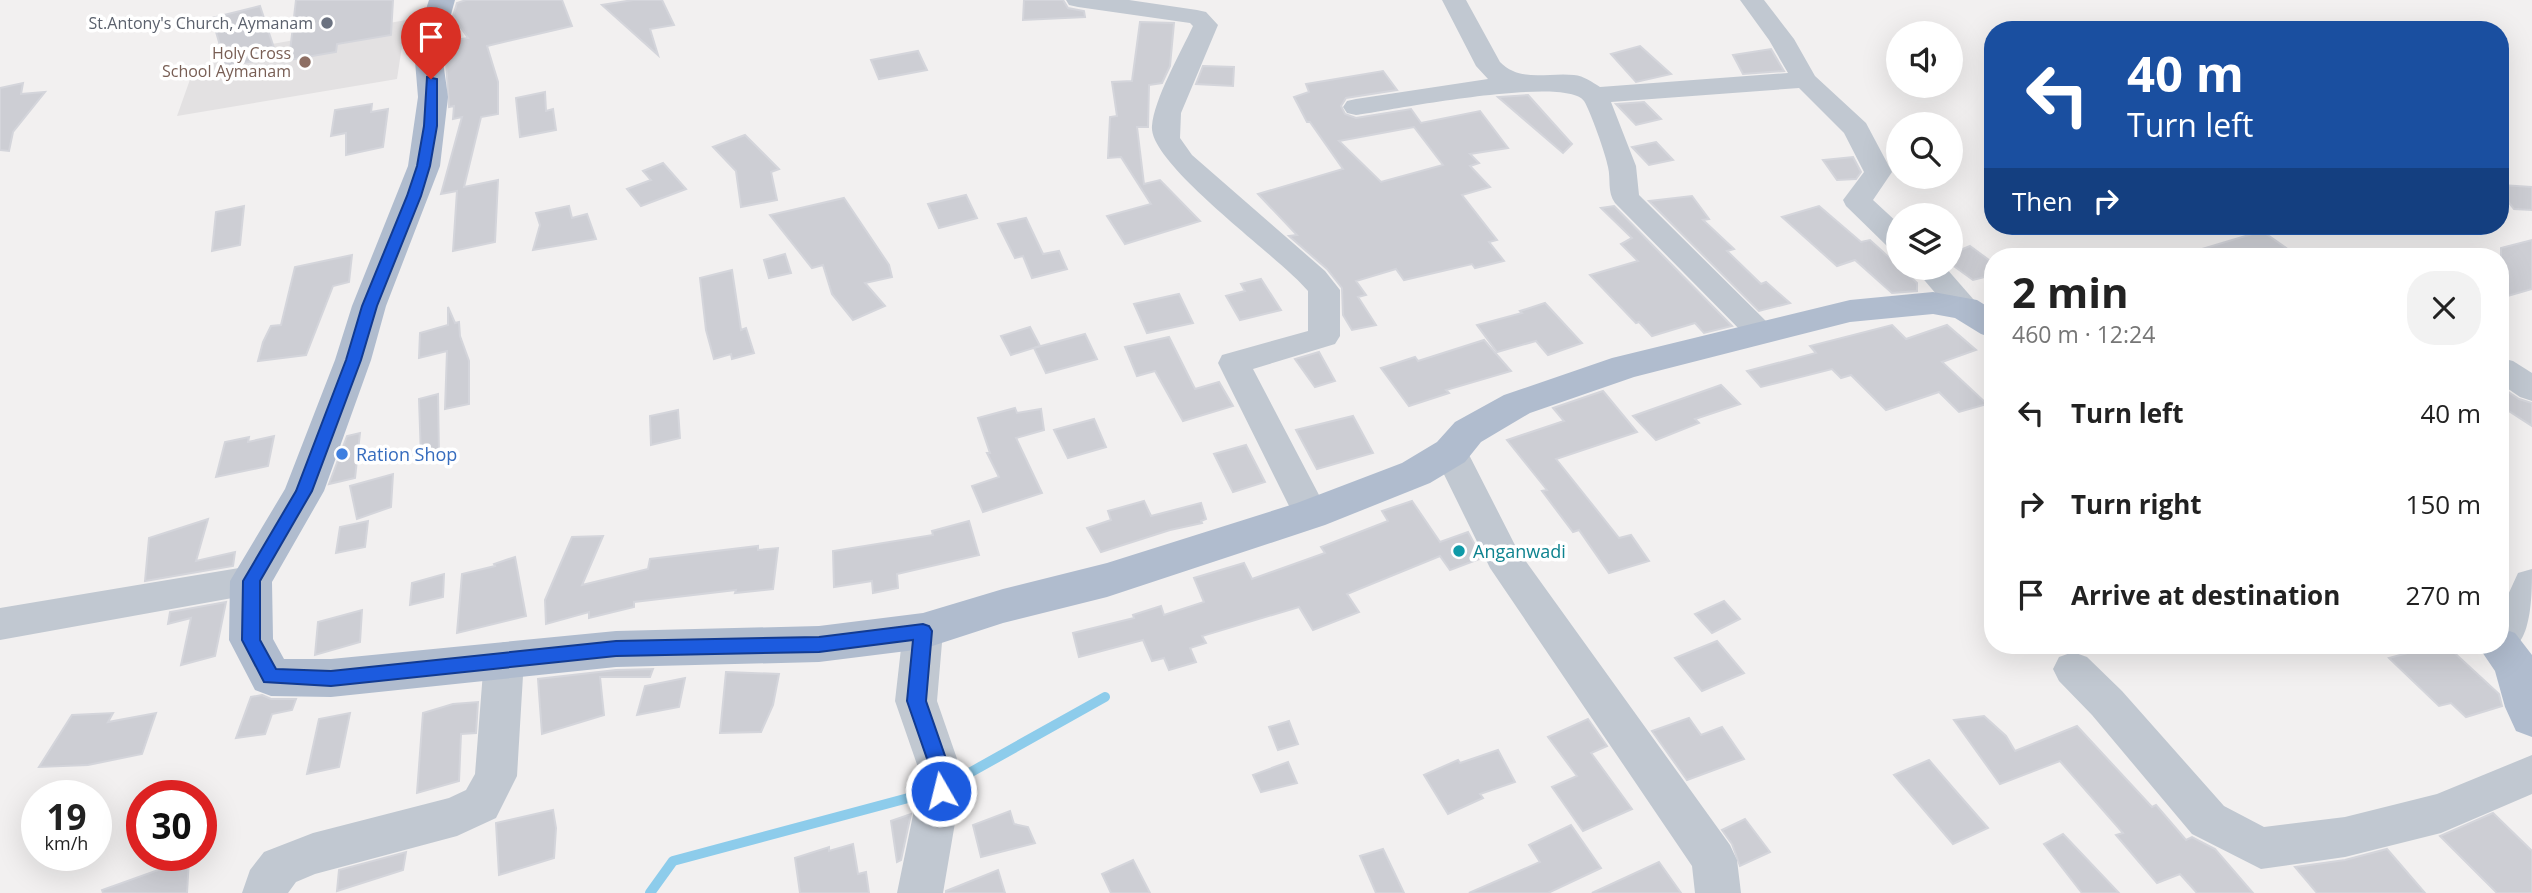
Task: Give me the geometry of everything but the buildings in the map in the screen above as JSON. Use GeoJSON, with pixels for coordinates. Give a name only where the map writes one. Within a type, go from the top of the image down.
{"type":"FeatureCollection","features":[{"type":"Feature","properties":{"kind":"main road"},"geometry":{"type":"LineString","coordinates":[[442,0],[431,36],[429,61],[433,97],[424,166],[369,306],[353,360],[304,491],[251,581],[251,640],[271,677],[331,678],[616,649],[819,644],[923,631],[1003,606],[1107,580],[1311,514],[1416,473],[1451,452],[1468,432],[1517,404],[1625,368],[1850,311],[1933,303],[1979,317]]}},
{"type":"Feature","properties":{"kind":"main road"},"geometry":{"type":"LineString","coordinates":[[2509,653],[2521,676],[2532,717]]}},
{"type":"Feature","properties":{"kind":"street"},"geometry":{"type":"LineString","coordinates":[[1078,0],[1198,17],[1206,24],[1168,113],[1166,138],[1182,161],[1314,278],[1324,290],[1324,336],[1234,363],[1311,514]]}},
{"type":"Feature","properties":{"kind":"street"},"geometry":{"type":"LineString","coordinates":[[1454,0],[1489,66],[1499,76],[1516,83]]}},
{"type":"Feature","properties":{"kind":"street"},"geometry":{"type":"LineString","coordinates":[[1752,0],[1781,39],[1805,80],[1856,129],[1878,172],[1858,200],[1886,228]]}},
{"type":"Feature","properties":{"kind":"street"},"geometry":{"type":"LineString","coordinates":[[1356,107],[1516,83],[1574,82],[1595,95],[1805,80]]}},
{"type":"Feature","properties":{"kind":"street"},"geometry":{"type":"LineString","coordinates":[[1595,95],[1622,166],[1625,197],[1761,332]]}},
{"type":"Feature","properties":{"kind":"street"},"geometry":{"type":"LineString","coordinates":[[1941,280],[1979,317]]}},
{"type":"Feature","properties":{"kind":"street"},"geometry":{"type":"LineString","coordinates":[[2509,374],[2532,389]]}},
{"type":"Feature","properties":{"kind":"street"},"geometry":{"type":"LineString","coordinates":[[1451,452],[1503,558],[1714,860],[1718,893]]}},
{"type":"Feature","properties":{"kind":"street"},"geometry":{"type":"LineString","coordinates":[[0,624],[251,581]]}},
{"type":"Feature","properties":{"kind":"street"},"geometry":{"type":"LineString","coordinates":[[2509,630],[2532,584]]}},
{"type":"Feature","properties":{"kind":"street"},"geometry":{"type":"LineString","coordinates":[[920,893],[942,776],[916,701],[923,631]]}},
{"type":"Feature","properties":{"kind":"street"},"geometry":{"type":"LineString","coordinates":[[265,893],[267,885],[280,867],[313,854],[457,816],[481,804],[496,776],[504,659]]}},
{"type":"Feature","properties":{"kind":"street"},"geometry":{"type":"LineString","coordinates":[[2073,669],[2107,702],[2208,820],[2261,848],[2344,837],[2441,813],[2532,774]]}},
{"type":"Feature","properties":{"kind":"shaded area","name":"Holy Cross School Aymanam"},"geometry":{"type":"Polygon","coordinates":[[[406,20],[397,79],[177,116],[193,71],[228,52],[406,20]]]}},
{"type":"Feature","properties":{"kind":"waterway"},"geometry":{"type":"LineString","coordinates":[[955,781],[1105,697]]}},
{"type":"Feature","properties":{"kind":"waterway"},"geometry":{"type":"LineString","coordinates":[[650,893],[673,861],[927,793]]}},
{"type":"Feature","properties":{"kind":"place","name":"St.Antony's Church, Aymanam"},"geometry":{"type":"Point","coordinates":[327,23]}},
{"type":"Feature","properties":{"kind":"place","name":"Holy Cross School Aymanam"},"geometry":{"type":"Point","coordinates":[305,62]}},
{"type":"Feature","properties":{"kind":"place","name":"Ration Shop"},"geometry":{"type":"Point","coordinates":[342,454]}},
{"type":"Feature","properties":{"kind":"place","name":"Anganwadi"},"geometry":{"type":"Point","coordinates":[1459,551]}},
{"type":"Feature","properties":{"kind":"route"},"geometry":{"type":"LineString","coordinates":[[431,79],[433,97],[430,126],[424,166],[414,196],[369,306],[353,360],[304,491],[251,581],[251,640],[271,677],[331,678],[616,649],[819,644],[923,631],[916,701],[942,776],[941,791]]}}]}
